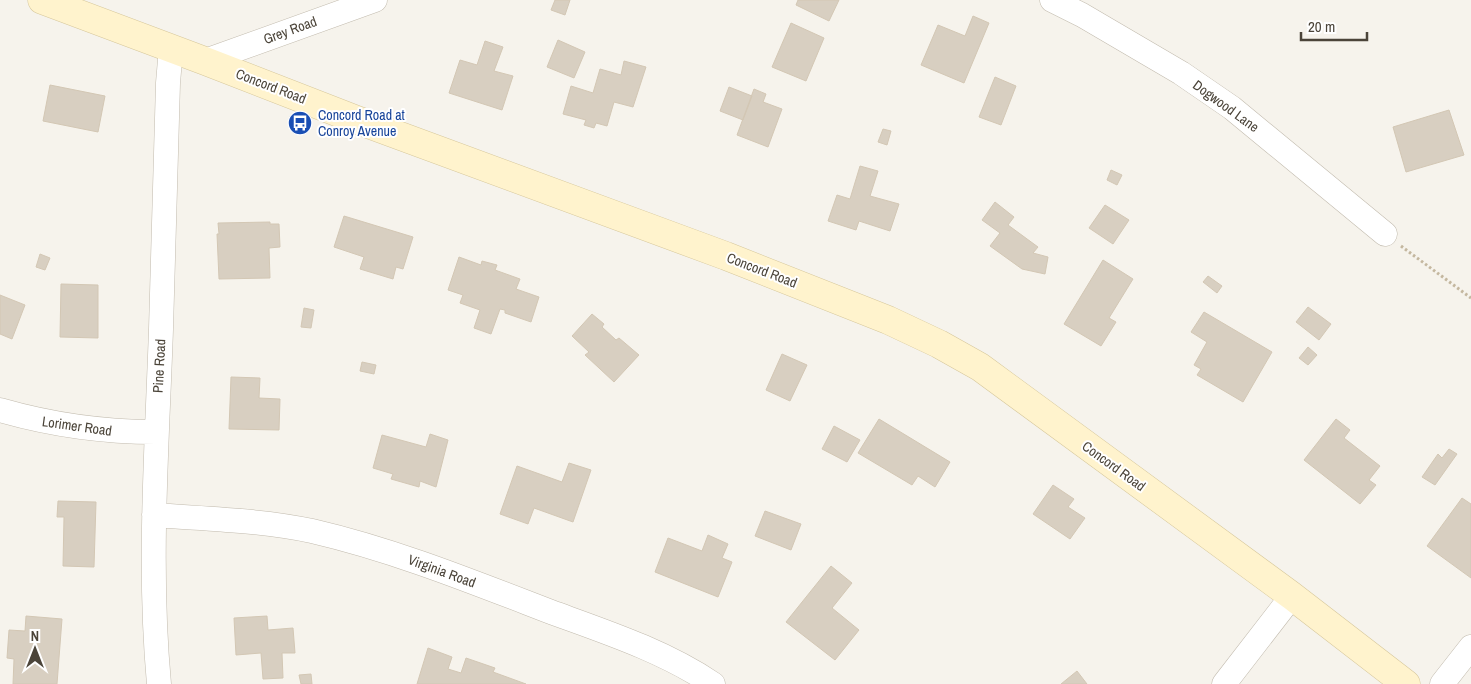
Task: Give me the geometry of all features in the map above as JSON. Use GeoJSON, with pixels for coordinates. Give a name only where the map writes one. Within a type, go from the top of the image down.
{"type":"FeatureCollection","features":[{"type":"Feature","properties":{"kind":"main road","name":"Concord Road"},"geometry":{"type":"LineString","coordinates":[[42,0],[367,124],[726,256],[888,320],[939,344],[980,367],[1292,596],[1406,684]]}},
{"type":"Feature","properties":{"kind":"street","name":"Grey Road"},"geometry":{"type":"LineString","coordinates":[[205,61],[375,0]]}},
{"type":"Feature","properties":{"kind":"street","name":"Dogwood Lane"},"geometry":{"type":"LineString","coordinates":[[1052,0],[1082,15],[1181,73],[1232,108],[1385,234]]}},
{"type":"Feature","properties":{"kind":"street","name":"Pine Road"},"geometry":{"type":"LineString","coordinates":[[159,684],[154,631],[154,515],[168,83],[171,48]]}},
{"type":"Feature","properties":{"kind":"street","name":"Lorimer Road"},"geometry":{"type":"LineString","coordinates":[[0,410],[36,420],[86,429],[156,432]]}},
{"type":"Feature","properties":{"kind":"street","name":"Virginia Road"},"geometry":{"type":"LineString","coordinates":[[154,515],[258,524],[310,531],[357,542],[424,564],[621,638],[672,661],[713,684]]}},
{"type":"Feature","properties":{"kind":"street"},"geometry":{"type":"LineString","coordinates":[[1224,684],[1292,596]]}},
{"type":"Feature","properties":{"kind":"street"},"geometry":{"type":"LineString","coordinates":[[1442,684],[1471,646]]}},
{"type":"Feature","properties":{"kind":"path"},"geometry":{"type":"LineString","coordinates":[[1385,234],[1471,298]]}},
{"type":"Feature","properties":{"kind":"building"},"geometry":{"type":"Polygon","coordinates":[[[555,0],[570,0],[565,15],[551,10],[555,0]]]}},
{"type":"Feature","properties":{"kind":"building"},"geometry":{"type":"Polygon","coordinates":[[[798,0],[839,0],[829,21],[796,5],[798,0]]]}},
{"type":"Feature","properties":{"kind":"building"},"geometry":{"type":"Polygon","coordinates":[[[973,16],[989,23],[964,83],[921,65],[938,25],[965,36],[973,16]]]}},
{"type":"Feature","properties":{"kind":"building"},"geometry":{"type":"Polygon","coordinates":[[[791,23],[824,38],[806,81],[772,67],[791,23]]]}},
{"type":"Feature","properties":{"kind":"building"},"geometry":{"type":"Polygon","coordinates":[[[558,40],[585,52],[574,78],[547,67],[558,40]]]}},
{"type":"Feature","properties":{"kind":"building"},"geometry":{"type":"Polygon","coordinates":[[[485,41],[503,47],[494,71],[513,76],[502,110],[449,93],[460,60],[477,65],[485,41]]]}},
{"type":"Feature","properties":{"kind":"building"},"geometry":{"type":"Polygon","coordinates":[[[624,61],[646,67],[633,107],[614,102],[607,126],[596,123],[594,128],[584,125],[586,120],[563,114],[571,86],[593,93],[600,69],[621,75],[624,61]]]}},
{"type":"Feature","properties":{"kind":"building"},"geometry":{"type":"Polygon","coordinates":[[[995,77],[1016,86],[1001,125],[979,117],[995,77]]]}},
{"type":"Feature","properties":{"kind":"building"},"geometry":{"type":"Polygon","coordinates":[[[50,85],[105,96],[98,132],[43,121],[50,85]]]}},
{"type":"Feature","properties":{"kind":"building"},"geometry":{"type":"Polygon","coordinates":[[[729,87],[752,96],[743,120],[720,111],[729,87]]]}},
{"type":"Feature","properties":{"kind":"building"},"geometry":{"type":"Polygon","coordinates":[[[754,89],[766,94],[763,102],[782,109],[768,147],[737,135],[754,89]]]}},
{"type":"Feature","properties":{"kind":"building"},"geometry":{"type":"Polygon","coordinates":[[[1449,110],[1464,155],[1406,172],[1393,127],[1449,110]]]}},
{"type":"Feature","properties":{"kind":"building"},"geometry":{"type":"Polygon","coordinates":[[[883,129],[891,131],[887,145],[878,142],[883,129]]]}},
{"type":"Feature","properties":{"kind":"building"},"geometry":{"type":"Polygon","coordinates":[[[860,166],[878,171],[870,196],[899,204],[890,231],[859,221],[856,230],[828,221],[837,195],[850,199],[860,166]]]}},
{"type":"Feature","properties":{"kind":"building"},"geometry":{"type":"Polygon","coordinates":[[[1111,170],[1122,175],[1117,185],[1107,180],[1111,170]]]}},
{"type":"Feature","properties":{"kind":"building"},"geometry":{"type":"Polygon","coordinates":[[[995,202],[1014,217],[1008,225],[1038,247],[1033,253],[1048,257],[1045,274],[1022,269],[990,246],[1000,233],[982,220],[995,202]]]}},
{"type":"Feature","properties":{"kind":"building"},"geometry":{"type":"Polygon","coordinates":[[[1105,205],[1129,220],[1113,244],[1089,228],[1105,205]]]}},
{"type":"Feature","properties":{"kind":"building"},"geometry":{"type":"Polygon","coordinates":[[[344,216],[413,237],[403,269],[396,267],[393,279],[360,269],[364,257],[334,247],[344,216]]]}},
{"type":"Feature","properties":{"kind":"building"},"geometry":{"type":"Polygon","coordinates":[[[270,222],[270,224],[279,224],[280,247],[269,248],[270,278],[219,279],[218,223],[270,222]]]}},
{"type":"Feature","properties":{"kind":"building"},"geometry":{"type":"Polygon","coordinates":[[[40,254],[50,258],[45,270],[36,267],[40,254]]]}},
{"type":"Feature","properties":{"kind":"building"},"geometry":{"type":"Polygon","coordinates":[[[459,257],[481,265],[482,261],[497,265],[495,270],[520,279],[516,289],[539,297],[531,322],[505,313],[505,310],[500,309],[491,334],[474,328],[480,310],[460,303],[463,295],[448,290],[459,257]]]}},
{"type":"Feature","properties":{"kind":"building"},"geometry":{"type":"Polygon","coordinates":[[[1103,260],[1133,279],[1109,318],[1116,322],[1101,346],[1064,324],[1103,260]]]}},
{"type":"Feature","properties":{"kind":"building"},"geometry":{"type":"Polygon","coordinates":[[[1208,276],[1222,286],[1217,293],[1203,282],[1208,276]]]}},
{"type":"Feature","properties":{"kind":"building"},"geometry":{"type":"Polygon","coordinates":[[[61,284],[98,285],[98,338],[60,337],[61,284]]]}},
{"type":"Feature","properties":{"kind":"building"},"geometry":{"type":"Polygon","coordinates":[[[0,295],[25,305],[12,339],[0,334],[0,295]]]}},
{"type":"Feature","properties":{"kind":"building"},"geometry":{"type":"Polygon","coordinates":[[[1308,307],[1331,324],[1319,340],[1296,322],[1308,307]]]}},
{"type":"Feature","properties":{"kind":"building"},"geometry":{"type":"Polygon","coordinates":[[[304,308],[314,310],[311,328],[301,327],[304,308]]]}},
{"type":"Feature","properties":{"kind":"building"},"geometry":{"type":"Polygon","coordinates":[[[1204,312],[1272,352],[1243,402],[1197,375],[1201,369],[1194,365],[1207,342],[1191,332],[1204,312]]]}},
{"type":"Feature","properties":{"kind":"building"},"geometry":{"type":"Polygon","coordinates":[[[592,314],[604,324],[602,327],[616,340],[619,338],[639,355],[614,382],[585,355],[589,352],[572,336],[592,314]]]}},
{"type":"Feature","properties":{"kind":"building"},"geometry":{"type":"Polygon","coordinates":[[[1308,347],[1317,355],[1308,365],[1299,358],[1308,347]]]}},
{"type":"Feature","properties":{"kind":"building"},"geometry":{"type":"Polygon","coordinates":[[[782,354],[807,365],[790,401],[766,390],[782,354]]]}},
{"type":"Feature","properties":{"kind":"building"},"geometry":{"type":"Polygon","coordinates":[[[362,362],[376,365],[374,374],[360,371],[362,362]]]}},
{"type":"Feature","properties":{"kind":"building"},"geometry":{"type":"Polygon","coordinates":[[[231,377],[260,378],[259,398],[280,399],[279,430],[229,429],[231,377]]]}},
{"type":"Feature","properties":{"kind":"building"},"geometry":{"type":"Polygon","coordinates":[[[879,419],[950,462],[935,487],[918,476],[912,485],[858,453],[879,419]]]}},
{"type":"Feature","properties":{"kind":"building"},"geometry":{"type":"Polygon","coordinates":[[[1336,419],[1350,430],[1344,438],[1380,466],[1369,480],[1376,485],[1360,504],[1304,460],[1336,419]]]}},
{"type":"Feature","properties":{"kind":"building"},"geometry":{"type":"Polygon","coordinates":[[[834,426],[860,440],[847,462],[822,449],[834,426]]]}},
{"type":"Feature","properties":{"kind":"building"},"geometry":{"type":"Polygon","coordinates":[[[430,434],[448,440],[436,487],[420,481],[419,487],[391,479],[393,474],[373,468],[382,435],[426,447],[430,434]]]}},
{"type":"Feature","properties":{"kind":"building"},"geometry":{"type":"Polygon","coordinates":[[[1449,449],[1457,454],[1435,485],[1422,477],[1438,454],[1442,458],[1449,449]]]}},
{"type":"Feature","properties":{"kind":"building"},"geometry":{"type":"Polygon","coordinates":[[[569,463],[591,470],[573,522],[534,508],[528,524],[500,514],[517,466],[562,482],[569,463]]]}},
{"type":"Feature","properties":{"kind":"building"},"geometry":{"type":"Polygon","coordinates":[[[1053,485],[1074,499],[1068,507],[1085,518],[1070,539],[1033,514],[1053,485]]]}},
{"type":"Feature","properties":{"kind":"building"},"geometry":{"type":"Polygon","coordinates":[[[1462,498],[1471,504],[1471,578],[1427,546],[1462,498]]]}},
{"type":"Feature","properties":{"kind":"building"},"geometry":{"type":"Polygon","coordinates":[[[58,501],[96,502],[94,567],[63,566],[64,517],[57,517],[58,501]]]}},
{"type":"Feature","properties":{"kind":"building"},"geometry":{"type":"Polygon","coordinates":[[[765,511],[801,524],[791,550],[755,536],[765,511]]]}},
{"type":"Feature","properties":{"kind":"building"},"geometry":{"type":"Polygon","coordinates":[[[708,535],[728,544],[722,558],[732,562],[718,597],[655,572],[668,538],[702,551],[708,535]]]}},
{"type":"Feature","properties":{"kind":"building"},"geometry":{"type":"Polygon","coordinates":[[[831,566],[852,583],[832,608],[859,630],[835,660],[786,622],[831,566]]]}},
{"type":"Feature","properties":{"kind":"building"},"geometry":{"type":"Polygon","coordinates":[[[26,616],[62,619],[57,684],[13,684],[14,659],[7,658],[9,630],[25,631],[26,616]]]}},
{"type":"Feature","properties":{"kind":"building"},"geometry":{"type":"Polygon","coordinates":[[[267,616],[268,630],[293,628],[295,653],[282,653],[283,678],[263,679],[261,653],[236,655],[234,618],[267,616]]]}},
{"type":"Feature","properties":{"kind":"building"},"geometry":{"type":"Polygon","coordinates":[[[428,648],[452,657],[448,669],[461,673],[466,658],[495,668],[493,672],[526,684],[417,684],[428,648]]]}},
{"type":"Feature","properties":{"kind":"building"},"geometry":{"type":"Polygon","coordinates":[[[1077,671],[1087,684],[1061,684],[1077,671]]]}},
{"type":"Feature","properties":{"kind":"building"},"geometry":{"type":"Polygon","coordinates":[[[311,674],[312,684],[301,684],[299,675],[311,674]]]}},
{"type":"Feature","properties":{"kind":"place","name":"Concord Road at Conroy Avenue"},"geometry":{"type":"Point","coordinates":[300,123]}}]}
